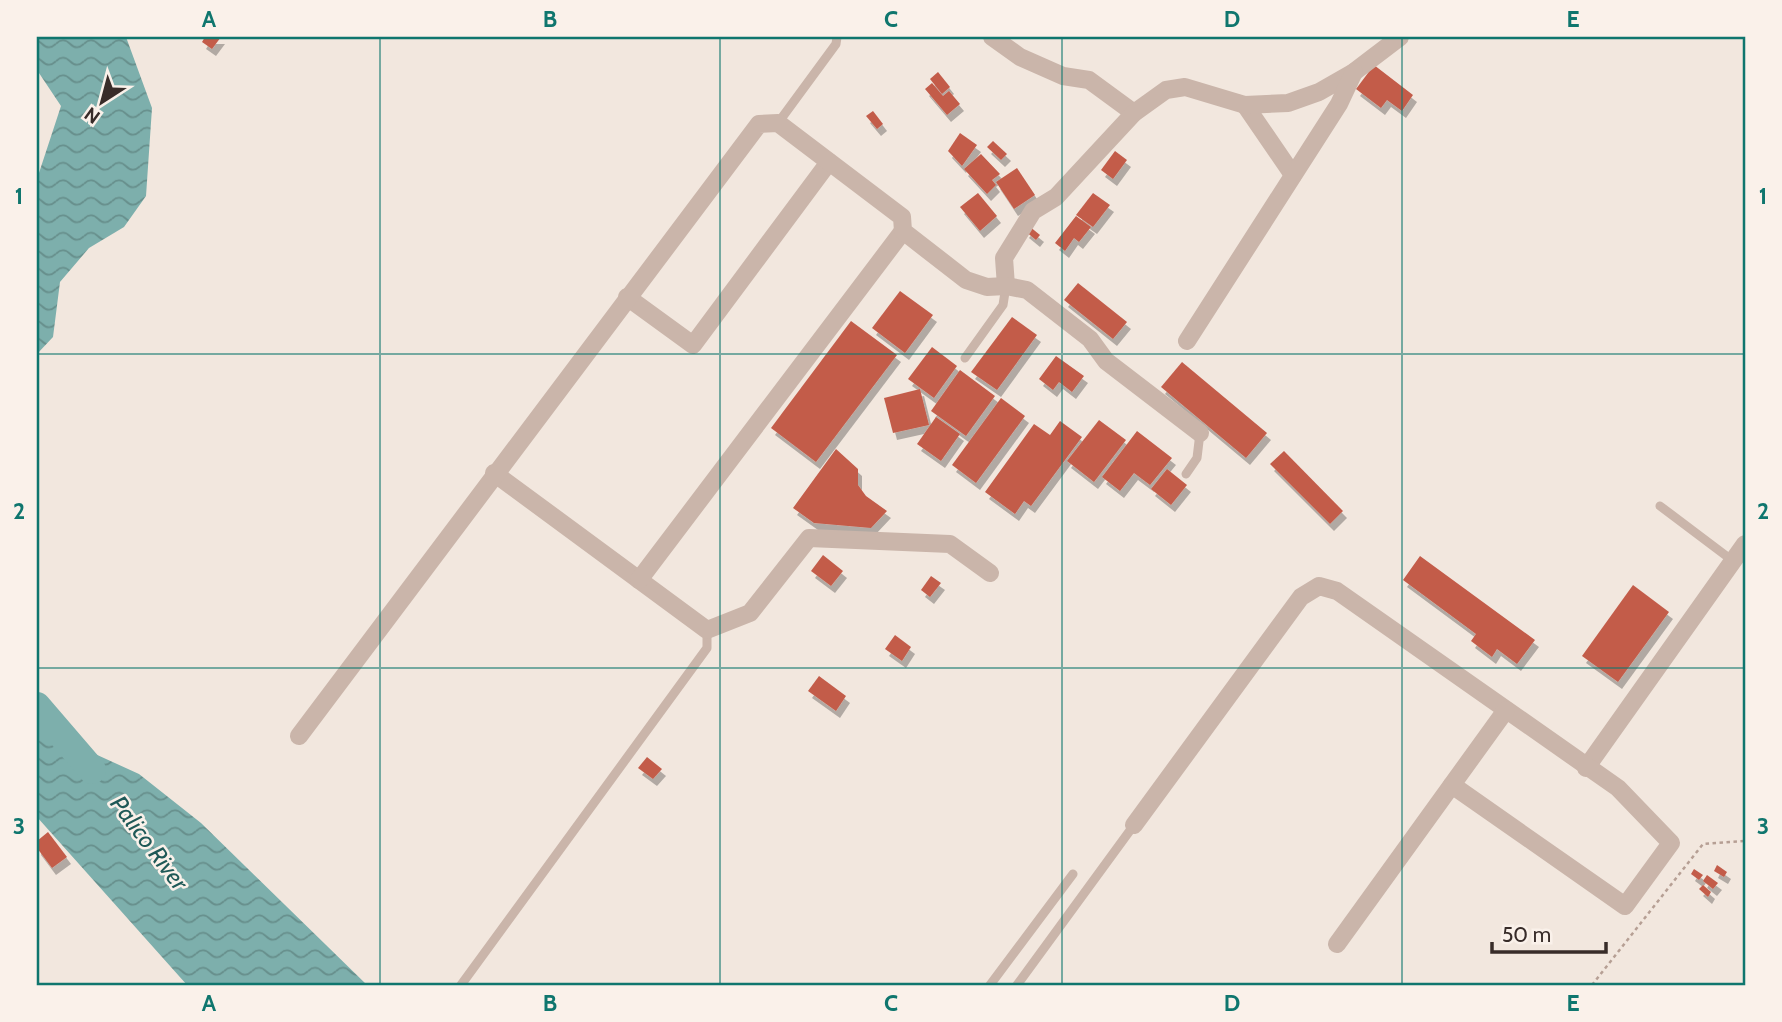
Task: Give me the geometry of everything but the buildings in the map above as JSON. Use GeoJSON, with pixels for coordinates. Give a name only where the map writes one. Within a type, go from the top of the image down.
{"type":"FeatureCollection","features":[{"type":"Feature","properties":{"kind":"street"},"geometry":{"type":"LineString","coordinates":[[992,37],[1020,57],[1063,76],[1089,80],[1134,113]]}},
{"type":"Feature","properties":{"kind":"street"},"geometry":{"type":"LineString","coordinates":[[1006,286],[1004,258],[1033,211],[1056,197],[1134,113],[1166,90],[1185,87],[1244,105],[1288,103],[1319,92],[1354,72],[1400,37]]}},
{"type":"Feature","properties":{"kind":"street"},"geometry":{"type":"LineString","coordinates":[[1187,341],[1339,104],[1354,72]]}},
{"type":"Feature","properties":{"kind":"street"},"geometry":{"type":"LineString","coordinates":[[1244,105],[1293,175]]}},
{"type":"Feature","properties":{"kind":"street"},"geometry":{"type":"LineString","coordinates":[[299,736],[494,473],[760,124],[778,122],[902,217],[903,231],[639,580]]}},
{"type":"Feature","properties":{"kind":"street"},"geometry":{"type":"LineString","coordinates":[[627,297],[693,345],[829,162]]}},
{"type":"Feature","properties":{"kind":"street"},"geometry":{"type":"LineString","coordinates":[[903,231],[965,280],[987,287],[1006,286],[1027,290],[1090,339],[1106,361],[1200,433]]}},
{"type":"Feature","properties":{"kind":"street"},"geometry":{"type":"LineString","coordinates":[[494,473],[707,630],[750,613],[809,538],[950,544],[990,573]]}},
{"type":"Feature","properties":{"kind":"street"},"geometry":{"type":"LineString","coordinates":[[1586,768],[1745,544]]}},
{"type":"Feature","properties":{"kind":"street"},"geometry":{"type":"LineString","coordinates":[[1134,825],[1301,597],[1318,586],[1337,591],[1618,788],[1671,843],[1625,906],[1452,785]]}},
{"type":"Feature","properties":{"kind":"street"},"geometry":{"type":"LineString","coordinates":[[1337,944],[1506,710]]}},
{"type":"Feature","properties":{"kind":"lane"},"geometry":{"type":"LineString","coordinates":[[778,122],[836,44],[837,37]]}},
{"type":"Feature","properties":{"kind":"lane"},"geometry":{"type":"LineString","coordinates":[[965,358],[1003,305],[1006,286]]}},
{"type":"Feature","properties":{"kind":"lane"},"geometry":{"type":"LineString","coordinates":[[1186,474],[1197,458],[1200,433]]}},
{"type":"Feature","properties":{"kind":"lane"},"geometry":{"type":"LineString","coordinates":[[1660,506],[1733,561]]}},
{"type":"Feature","properties":{"kind":"lane"},"geometry":{"type":"LineString","coordinates":[[461,985],[707,648],[707,630]]}},
{"type":"Feature","properties":{"kind":"lane"},"geometry":{"type":"LineString","coordinates":[[1017,985],[1134,825]]}},
{"type":"Feature","properties":{"kind":"lane"},"geometry":{"type":"LineString","coordinates":[[990,985],[1073,874]]}},
{"type":"Feature","properties":{"kind":"path"},"geometry":{"type":"LineString","coordinates":[[1592,985],[1703,844],[1745,841]]}},
{"type":"Feature","properties":{"kind":"water"},"geometry":{"type":"Polygon","coordinates":[[[37,37],[126,37],[152,108],[146,196],[124,227],[89,248],[60,282],[53,337],[37,354],[37,179],[61,106],[37,70],[37,37]]]}},
{"type":"Feature","properties":{"kind":"water"},"geometry":{"type":"Polygon","coordinates":[[[37,720],[49,733],[139,774],[201,823],[367,985],[187,985],[37,817],[37,720]]]}},
{"type":"Feature","properties":{"kind":"waterway","name":"Palico River"},"geometry":{"type":"LineString","coordinates":[[37,706],[92,770]]}}]}
